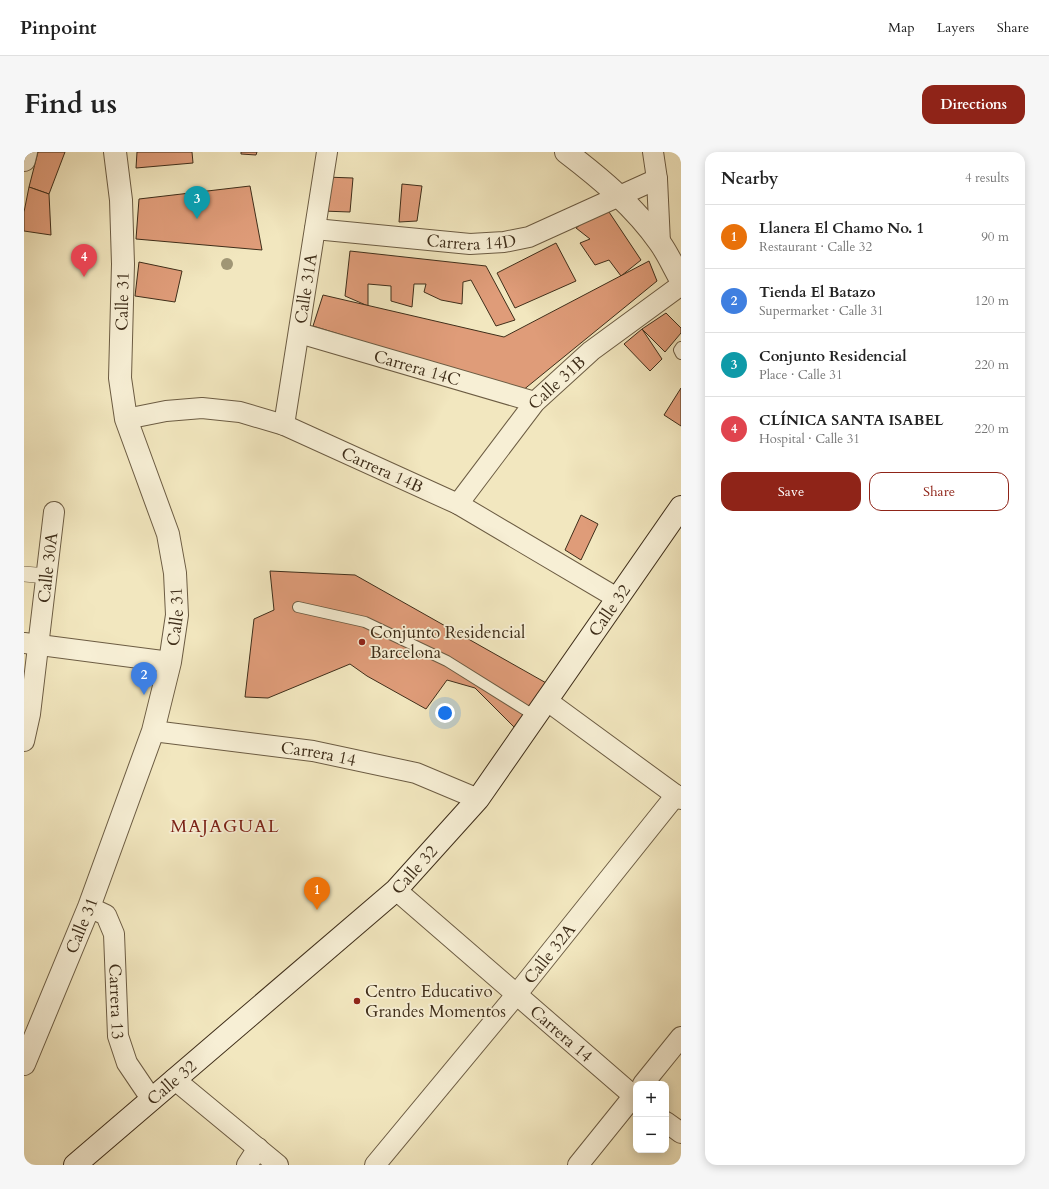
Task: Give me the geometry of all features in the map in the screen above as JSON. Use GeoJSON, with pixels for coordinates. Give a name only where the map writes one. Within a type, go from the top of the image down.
{"type":"FeatureCollection","features":[{"type":"Feature","properties":{"kind":"street"},"geometry":{"type":"LineString","coordinates":[[24,160],[26,152]]}},
{"type":"Feature","properties":{"kind":"street","name":"Calle 31"},"geometry":{"type":"LineString","coordinates":[[24,1064],[89,907],[153,731],[170,662],[177,615],[175,573],[168,534],[126,419],[120,378],[123,264],[121,200],[115,152]]}},
{"type":"Feature","properties":{"kind":"street","name":"Calle 31A"},"geometry":{"type":"LineString","coordinates":[[284,425],[327,152]]}},
{"type":"Feature","properties":{"kind":"street"},"geometry":{"type":"LineString","coordinates":[[566,152],[589,169],[635,212],[660,243],[681,280]]}},
{"type":"Feature","properties":{"kind":"street"},"geometry":{"type":"LineString","coordinates":[[653,152],[657,179],[660,243]]}},
{"type":"Feature","properties":{"kind":"street","name":"Carrera 14D"},"geometry":{"type":"LineString","coordinates":[[316,228],[470,244],[504,242],[530,237],[657,179]]}},
{"type":"Feature","properties":{"kind":"street","name":"Calle 31B"},"geometry":{"type":"LineString","coordinates":[[458,504],[535,402],[591,351],[681,285]]}},
{"type":"Feature","properties":{"kind":"street","name":"Carrera 14C"},"geometry":{"type":"LineString","coordinates":[[299,333],[535,402]]}},
{"type":"Feature","properties":{"kind":"street","name":"Carrera 14B"},"geometry":{"type":"LineString","coordinates":[[126,419],[166,411],[202,408],[240,412],[284,425],[458,504],[617,598]]}},
{"type":"Feature","properties":{"kind":"street","name":"Calle 32"},"geometry":{"type":"LineString","coordinates":[[76,1165],[152,1100],[174,1079],[396,890],[478,799],[681,507]]}},
{"type":"Feature","properties":{"kind":"street","name":"Calle 30A"},"geometry":{"type":"LineString","coordinates":[[24,741],[30,714],[31,644],[47,576],[54,512]]}},
{"type":"Feature","properties":{"kind":"street"},"geometry":{"type":"LineString","coordinates":[[24,574],[47,576]]}},
{"type":"Feature","properties":{"kind":"street"},"geometry":{"type":"LineString","coordinates":[[31,644],[170,662]]}},
{"type":"Feature","properties":{"kind":"street"},"geometry":{"type":"LineString","coordinates":[[541,708],[678,797]]}},
{"type":"Feature","properties":{"kind":"street","name":"Carrera 14"},"geometry":{"type":"LineString","coordinates":[[153,731],[314,751],[416,773],[478,799]]}},
{"type":"Feature","properties":{"kind":"street","name":"Calle 32A"},"geometry":{"type":"LineString","coordinates":[[376,1165],[678,797]]}},
{"type":"Feature","properties":{"kind":"street","name":"Carrera 14"},"geometry":{"type":"LineString","coordinates":[[396,890],[516,995],[633,1090]]}},
{"type":"Feature","properties":{"kind":"street","name":"Carrera 13"},"geometry":{"type":"LineString","coordinates":[[89,907],[106,915],[114,934],[118,1036],[127,1063],[152,1100]]}},
{"type":"Feature","properties":{"kind":"street"},"geometry":{"type":"LineString","coordinates":[[646,1081],[681,1037]]}},
{"type":"Feature","properties":{"kind":"street"},"geometry":{"type":"LineString","coordinates":[[174,1079],[278,1165]]}},
{"type":"Feature","properties":{"kind":"street"},"geometry":{"type":"LineString","coordinates":[[578,1165],[633,1098]]}},
{"type":"Feature","properties":{"kind":"street"},"geometry":{"type":"LineString","coordinates":[[669,1124],[681,1133]]}},
{"type":"Feature","properties":{"kind":"street"},"geometry":{"type":"LineString","coordinates":[[247,1165],[258,1148]]}},
{"type":"Feature","properties":{"kind":"lane"},"geometry":{"type":"LineString","coordinates":[[681,347],[679,350],[681,354]]}},
{"type":"Feature","properties":{"kind":"lane"},"geometry":{"type":"LineString","coordinates":[[298,607],[365,622],[541,708]]}},
{"type":"Feature","properties":{"kind":"building"},"geometry":{"type":"Polygon","coordinates":[[[38,152],[65,152],[49,194],[29,187],[38,152]]]}},
{"type":"Feature","properties":{"kind":"building"},"geometry":{"type":"Polygon","coordinates":[[[137,152],[192,152],[193,163],[136,168],[137,152]]]}},
{"type":"Feature","properties":{"kind":"building"},"geometry":{"type":"Polygon","coordinates":[[[241,152],[257,152],[256,155],[241,154],[241,152]]]}},
{"type":"Feature","properties":{"kind":"building"},"geometry":{"type":"Polygon","coordinates":[[[325,177],[353,178],[350,212],[322,211],[325,177]]]}},
{"type":"Feature","properties":{"kind":"building"},"geometry":{"type":"Polygon","coordinates":[[[402,184],[422,186],[417,221],[399,222],[402,184]]]}},
{"type":"Feature","properties":{"kind":"building"},"geometry":{"type":"Polygon","coordinates":[[[250,186],[262,250],[136,239],[139,199],[250,186]]]}},
{"type":"Feature","properties":{"kind":"building"},"geometry":{"type":"Polygon","coordinates":[[[29,187],[49,194],[51,235],[24,231],[24,212],[29,187]]]}},
{"type":"Feature","properties":{"kind":"building"},"geometry":{"type":"Polygon","coordinates":[[[605,206],[641,260],[621,276],[609,260],[595,265],[580,243],[590,239],[576,228],[605,206]]]}},
{"type":"Feature","properties":{"kind":"building"},"geometry":{"type":"Polygon","coordinates":[[[556,243],[576,281],[515,308],[497,273],[556,243]]]}},
{"type":"Feature","properties":{"kind":"building"},"geometry":{"type":"Polygon","coordinates":[[[350,251],[486,266],[515,320],[496,326],[471,280],[463,282],[462,304],[441,300],[424,292],[426,284],[414,284],[412,307],[391,301],[391,286],[368,284],[368,306],[345,296],[350,251]]]}},
{"type":"Feature","properties":{"kind":"building"},"geometry":{"type":"Polygon","coordinates":[[[649,261],[657,281],[522,391],[313,326],[323,295],[504,337],[649,261]]]}},
{"type":"Feature","properties":{"kind":"building"},"geometry":{"type":"Polygon","coordinates":[[[139,262],[182,271],[175,302],[135,296],[139,262]]]}},
{"type":"Feature","properties":{"kind":"building"},"geometry":{"type":"Polygon","coordinates":[[[666,313],[681,328],[681,333],[665,352],[642,329],[666,313]]]}},
{"type":"Feature","properties":{"kind":"building"},"geometry":{"type":"Polygon","coordinates":[[[642,329],[662,359],[650,371],[624,344],[642,329]]]}},
{"type":"Feature","properties":{"kind":"building"},"geometry":{"type":"Polygon","coordinates":[[[681,388],[681,426],[664,415],[681,388]]]}},
{"type":"Feature","properties":{"kind":"building"},"geometry":{"type":"Polygon","coordinates":[[[581,515],[598,524],[581,560],[565,550],[581,515]]]}},
{"type":"Feature","properties":{"kind":"building","name":"Conjunto Residencial Barcelona"},"geometry":{"type":"Polygon","coordinates":[[[270,571],[355,575],[548,684],[514,727],[475,688],[447,680],[426,709],[367,676],[350,664],[268,698],[245,697],[254,619],[274,610],[270,571]]]}},
{"type":"Feature","properties":{"kind":"place","name":"Conjunto Residencial"},"geometry":{"type":"Point","coordinates":[197,219]}},
{"type":"Feature","properties":{"kind":"place","name":"CLÍNICA SANTA ISABEL"},"geometry":{"type":"Point","coordinates":[84,277]}},
{"type":"Feature","properties":{"kind":"place","name":"Conjunto Residencial Barcelona"},"geometry":{"type":"Point","coordinates":[362,642]}},
{"type":"Feature","properties":{"kind":"place","name":"Tienda El Batazo"},"geometry":{"type":"Point","coordinates":[144,695]}},
{"type":"Feature","properties":{"kind":"place","name":"Llanera El Chamo No. 1"},"geometry":{"type":"Point","coordinates":[317,910]}},
{"type":"Feature","properties":{"kind":"place","name":"Centro Educativo Grandes Momentos"},"geometry":{"type":"Point","coordinates":[357,1001]}},
{"type":"Feature","properties":{"kind":"district","name":"MAJAGUAL"},"geometry":{"type":"Point","coordinates":[225,826]}}]}
